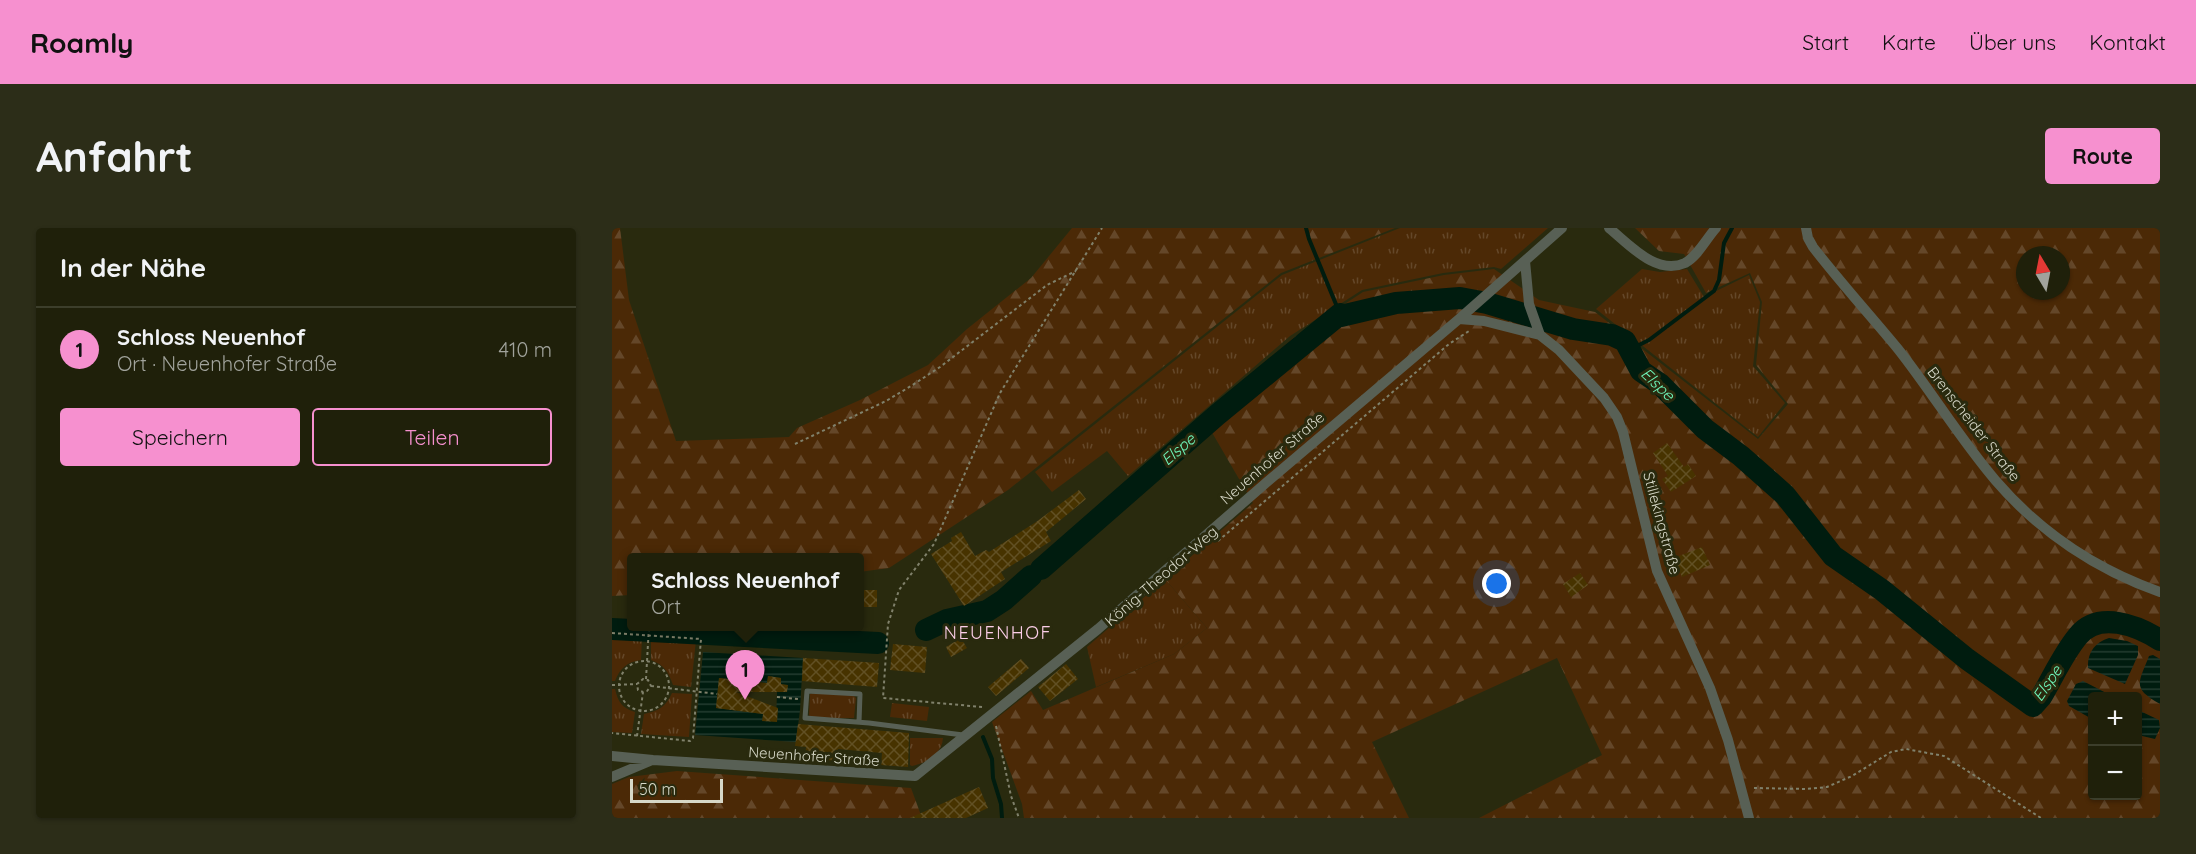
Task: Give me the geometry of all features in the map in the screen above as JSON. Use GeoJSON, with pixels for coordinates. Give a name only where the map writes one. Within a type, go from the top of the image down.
{"type":"FeatureCollection","features":[{"type":"Feature","properties":{"kind":"street","name":"Neuenhofer Straße"},"geometry":{"type":"LineString","coordinates":[[612,756],[915,776],[1098,629],[1460,319],[1562,228]]}},
{"type":"Feature","properties":{"kind":"street"},"geometry":{"type":"LineString","coordinates":[[1609,228],[1648,260],[1660,265],[1671,266],[1686,262],[1700,249],[1716,228]]}},
{"type":"Feature","properties":{"kind":"street","name":"Brenscheider Straße"},"geometry":{"type":"LineString","coordinates":[[1806,228],[1808,238],[1833,272],[1898,350],[1996,481],[2020,506],[2044,528],[2083,555],[2114,572],[2160,592]]}},
{"type":"Feature","properties":{"kind":"street"},"geometry":{"type":"LineString","coordinates":[[1525,261],[1529,304],[1540,335]]}},
{"type":"Feature","properties":{"kind":"street","name":"Stillekingstraße"},"geometry":{"type":"LineString","coordinates":[[1460,319],[1484,321],[1540,335],[1558,350],[1604,399],[1617,417],[1623,432],[1657,571],[1710,688],[1742,788],[1749,818]]}},
{"type":"Feature","properties":{"kind":"street"},"geometry":{"type":"LineString","coordinates":[[612,777],[653,760]]}},
{"type":"Feature","properties":{"kind":"lane"},"geometry":{"type":"LineString","coordinates":[[859,722],[860,694],[807,691],[805,718],[968,735]]}},
{"type":"Feature","properties":{"kind":"path"},"geometry":{"type":"LineString","coordinates":[[1019,818],[1011,796],[996,711],[883,698],[888,624],[899,590],[934,544],[1000,393],[1076,271],[1089,245],[1102,228]]}},
{"type":"Feature","properties":{"kind":"path"},"geometry":{"type":"LineString","coordinates":[[795,444],[903,391],[940,367],[1047,285],[1076,271]]}},
{"type":"Feature","properties":{"kind":"path","name":"König-Theodor-Weg"},"geometry":{"type":"LineString","coordinates":[[1214,545],[1449,344],[1484,321]]}},
{"type":"Feature","properties":{"kind":"path"},"geometry":{"type":"LineString","coordinates":[[649,631],[646,679],[651,686],[717,694]]}},
{"type":"Feature","properties":{"kind":"path"},"geometry":{"type":"LineString","coordinates":[[612,633],[701,639],[693,738],[690,741],[612,733]]}},
{"type":"Feature","properties":{"kind":"path"},"geometry":{"type":"LineString","coordinates":[[639,662],[647,662],[660,668],[668,678],[669,688],[667,698],[661,704],[652,710],[639,710],[624,701],[620,694],[620,678],[631,666],[639,662]]}},
{"type":"Feature","properties":{"kind":"path"},"geometry":{"type":"LineString","coordinates":[[612,685],[637,684],[640,680],[646,679]]}},
{"type":"Feature","properties":{"kind":"path"},"geometry":{"type":"LineString","coordinates":[[637,684],[638,690],[643,692],[647,692],[651,686]]}},
{"type":"Feature","properties":{"kind":"path"},"geometry":{"type":"LineString","coordinates":[[637,736],[643,692]]}},
{"type":"Feature","properties":{"kind":"path"},"geometry":{"type":"LineString","coordinates":[[777,697],[798,699]]}},
{"type":"Feature","properties":{"kind":"path"},"geometry":{"type":"LineString","coordinates":[[1742,788],[1827,787],[1852,776],[1891,752],[1906,749],[1944,756],[2041,818]]}},
{"type":"Feature","properties":{"kind":"green space"},"geometry":{"type":"Polygon","coordinates":[[[612,228],[620,228],[629,300],[676,441],[789,437],[797,428],[860,400],[928,365],[967,329],[1031,278],[1072,228],[1395,228],[1281,273],[1008,490],[889,568],[864,571],[864,553],[627,553],[627,595],[612,596],[612,228]]]}},
{"type":"Feature","properties":{"kind":"green space"},"geometry":{"type":"Polygon","coordinates":[[[1400,228],[1548,228],[1501,269],[1494,267],[1443,273],[1362,290],[1290,336],[1128,476],[1107,451],[1052,492],[1035,472],[1282,275],[1400,228]]]}},
{"type":"Feature","properties":{"kind":"green space"},"geometry":{"type":"Polygon","coordinates":[[[1635,228],[2160,228],[2160,818],[1479,818],[1602,755],[1557,658],[1372,742],[1409,818],[1024,818],[1022,804],[992,722],[1031,691],[1043,710],[1174,654],[1207,628],[1165,579],[1253,503],[1203,417],[1293,338],[1363,292],[1444,275],[1494,269],[1539,300],[1595,312],[1758,439],[1788,404],[1756,365],[1762,302],[1750,273],[1706,293],[1684,254],[1659,251],[1635,228]]]}},
{"type":"Feature","properties":{"kind":"green space"},"geometry":{"type":"Polygon","coordinates":[[[1642,269],[1660,272],[1687,269],[1704,297],[1749,275],[1760,302],[1753,366],[1785,403],[1758,437],[1596,309],[1642,269]]]}},
{"type":"Feature","properties":{"kind":"green space"},"geometry":{"type":"Polygon","coordinates":[[[1165,579],[1207,628],[1174,654],[1096,687],[1087,647],[1165,579]]]}},
{"type":"Feature","properties":{"kind":"green space"},"geometry":{"type":"Polygon","coordinates":[[[612,635],[642,637],[641,660],[625,666],[615,681],[612,681],[612,635]]]}},
{"type":"Feature","properties":{"kind":"green space"},"geometry":{"type":"Polygon","coordinates":[[[651,638],[696,640],[691,687],[673,685],[665,669],[651,660],[651,638]]]}},
{"type":"Feature","properties":{"kind":"green space"},"geometry":{"type":"Polygon","coordinates":[[[612,689],[615,689],[619,701],[627,709],[635,712],[632,733],[612,732],[612,689]]]}},
{"type":"Feature","properties":{"kind":"green space"},"geometry":{"type":"Polygon","coordinates":[[[672,693],[692,694],[689,737],[641,734],[644,714],[661,708],[672,693]]]}},
{"type":"Feature","properties":{"kind":"green space"},"geometry":{"type":"Polygon","coordinates":[[[810,694],[853,695],[856,698],[854,718],[812,718],[809,715],[810,694]]]}},
{"type":"Feature","properties":{"kind":"green space"},"geometry":{"type":"Polygon","coordinates":[[[892,703],[929,707],[927,721],[890,717],[892,703]]]}},
{"type":"Feature","properties":{"kind":"green space"},"geometry":{"type":"Polygon","coordinates":[[[910,738],[943,738],[940,749],[933,757],[912,766],[910,765],[910,738]]]}},
{"type":"Feature","properties":{"kind":"green space"},"geometry":{"type":"Polygon","coordinates":[[[677,771],[911,788],[922,818],[612,818],[612,784],[629,777],[677,771]]]}},
{"type":"Feature","properties":{"kind":"shaded area"},"geometry":{"type":"Polygon","coordinates":[[[2109,638],[2127,641],[2138,646],[2138,655],[2125,684],[2088,668],[2093,649],[2100,642],[2109,638]]]}},
{"type":"Feature","properties":{"kind":"shaded area"},"geometry":{"type":"Polygon","coordinates":[[[703,652],[803,658],[796,742],[695,735],[703,652]],[[768,676],[767,683],[719,678],[716,708],[763,714],[763,721],[776,721],[777,692],[780,692],[781,678],[768,676]]]}},
{"type":"Feature","properties":{"kind":"shaded area"},"geometry":{"type":"Polygon","coordinates":[[[2153,655],[2160,659],[2160,704],[2145,694],[2140,684],[2149,656],[2153,655]]]}},
{"type":"Feature","properties":{"kind":"shaded area"},"geometry":{"type":"Polygon","coordinates":[[[2083,681],[2104,692],[2088,692],[2088,717],[2069,706],[2067,701],[2076,684],[2083,681]]]}},
{"type":"Feature","properties":{"kind":"shaded area"},"geometry":{"type":"Polygon","coordinates":[[[2142,712],[2159,720],[2160,728],[2155,739],[2142,736],[2142,712]]]}},
{"type":"Feature","properties":{"kind":"building"},"geometry":{"type":"Polygon","coordinates":[[[1667,443],[1684,467],[1688,464],[1696,476],[1671,492],[1662,479],[1668,476],[1653,453],[1667,443]]]}},
{"type":"Feature","properties":{"kind":"building"},"geometry":{"type":"Polygon","coordinates":[[[1079,490],[1086,499],[1046,532],[1051,541],[1001,572],[1005,579],[964,606],[931,554],[952,541],[951,538],[961,532],[975,556],[986,550],[989,552],[1036,522],[1079,490]]]}},
{"type":"Feature","properties":{"kind":"building"},"geometry":{"type":"Polygon","coordinates":[[[1702,547],[1710,565],[1682,577],[1674,558],[1702,547]]]}},
{"type":"Feature","properties":{"kind":"building"},"geometry":{"type":"Polygon","coordinates":[[[1580,573],[1588,585],[1571,597],[1563,584],[1580,573]]]}},
{"type":"Feature","properties":{"kind":"building"},"geometry":{"type":"Polygon","coordinates":[[[864,590],[877,590],[877,607],[864,607],[864,590]]]}},
{"type":"Feature","properties":{"kind":"building"},"geometry":{"type":"Polygon","coordinates":[[[961,638],[967,648],[951,657],[946,647],[961,638]]]}},
{"type":"Feature","properties":{"kind":"building"},"geometry":{"type":"Polygon","coordinates":[[[893,644],[927,647],[925,673],[890,670],[893,644]]]}},
{"type":"Feature","properties":{"kind":"building"},"geometry":{"type":"Polygon","coordinates":[[[803,658],[879,663],[877,687],[802,681],[803,658]]]}},
{"type":"Feature","properties":{"kind":"building"},"geometry":{"type":"Polygon","coordinates":[[[1021,659],[1029,668],[996,696],[988,687],[1021,659]]]}},
{"type":"Feature","properties":{"kind":"building"},"geometry":{"type":"Polygon","coordinates":[[[1066,664],[1078,679],[1050,701],[1038,687],[1066,664]]]}},
{"type":"Feature","properties":{"kind":"building"},"geometry":{"type":"Polygon","coordinates":[[[768,676],[781,678],[781,684],[788,685],[787,692],[736,692],[778,708],[777,722],[762,721],[763,714],[716,708],[719,678],[767,683],[768,676]]]}},
{"type":"Feature","properties":{"kind":"building"},"geometry":{"type":"Polygon","coordinates":[[[798,724],[909,733],[908,767],[881,765],[882,753],[838,749],[837,761],[805,758],[806,747],[795,746],[798,724]]]}},
{"type":"Feature","properties":{"kind":"building"},"geometry":{"type":"Polygon","coordinates":[[[979,787],[988,808],[966,818],[910,818],[979,787]]]}},
{"type":"Feature","properties":{"kind":"waterway"},"geometry":{"type":"LineString","coordinates":[[1306,228],[1340,314]]}},
{"type":"Feature","properties":{"kind":"waterway"},"geometry":{"type":"LineString","coordinates":[[1629,350],[1649,340],[1714,291],[1719,280],[1724,243],[1732,228]]}},
{"type":"Feature","properties":{"kind":"waterway","name":"Elspe"},"geometry":{"type":"LineString","coordinates":[[1041,569],[1217,415],[1340,314],[1341,316],[1396,303],[1460,298],[1487,303],[1573,329],[1612,335],[1625,341],[1641,371],[1660,384],[1705,429],[1741,456],[1785,495],[1833,556],[1882,590],[1967,659],[2033,706],[2041,697],[2073,643],[2087,628],[2107,622],[2119,623],[2141,630],[2160,640]]}},
{"type":"Feature","properties":{"kind":"waterway","name":"Elspe"},"geometry":{"type":"LineString","coordinates":[[926,630],[947,620],[987,611],[1004,600],[1031,576]]}},
{"type":"Feature","properties":{"kind":"waterway","name":"Elspe"},"geometry":{"type":"LineString","coordinates":[[612,629],[627,630]]}},
{"type":"Feature","properties":{"kind":"waterway","name":"Elspe"},"geometry":{"type":"LineString","coordinates":[[650,631],[878,643]]}},
{"type":"Feature","properties":{"kind":"waterway"},"geometry":{"type":"LineString","coordinates":[[983,737],[992,759],[993,778],[1001,804],[1002,818]]}},
{"type":"Feature","properties":{"kind":"place","name":"Schloss Neuenhof"},"geometry":{"type":"Point","coordinates":[745,700]}},
{"type":"Feature","properties":{"kind":"district","name":"NEUENHOF"},"geometry":{"type":"Point","coordinates":[998,632]}}]}
